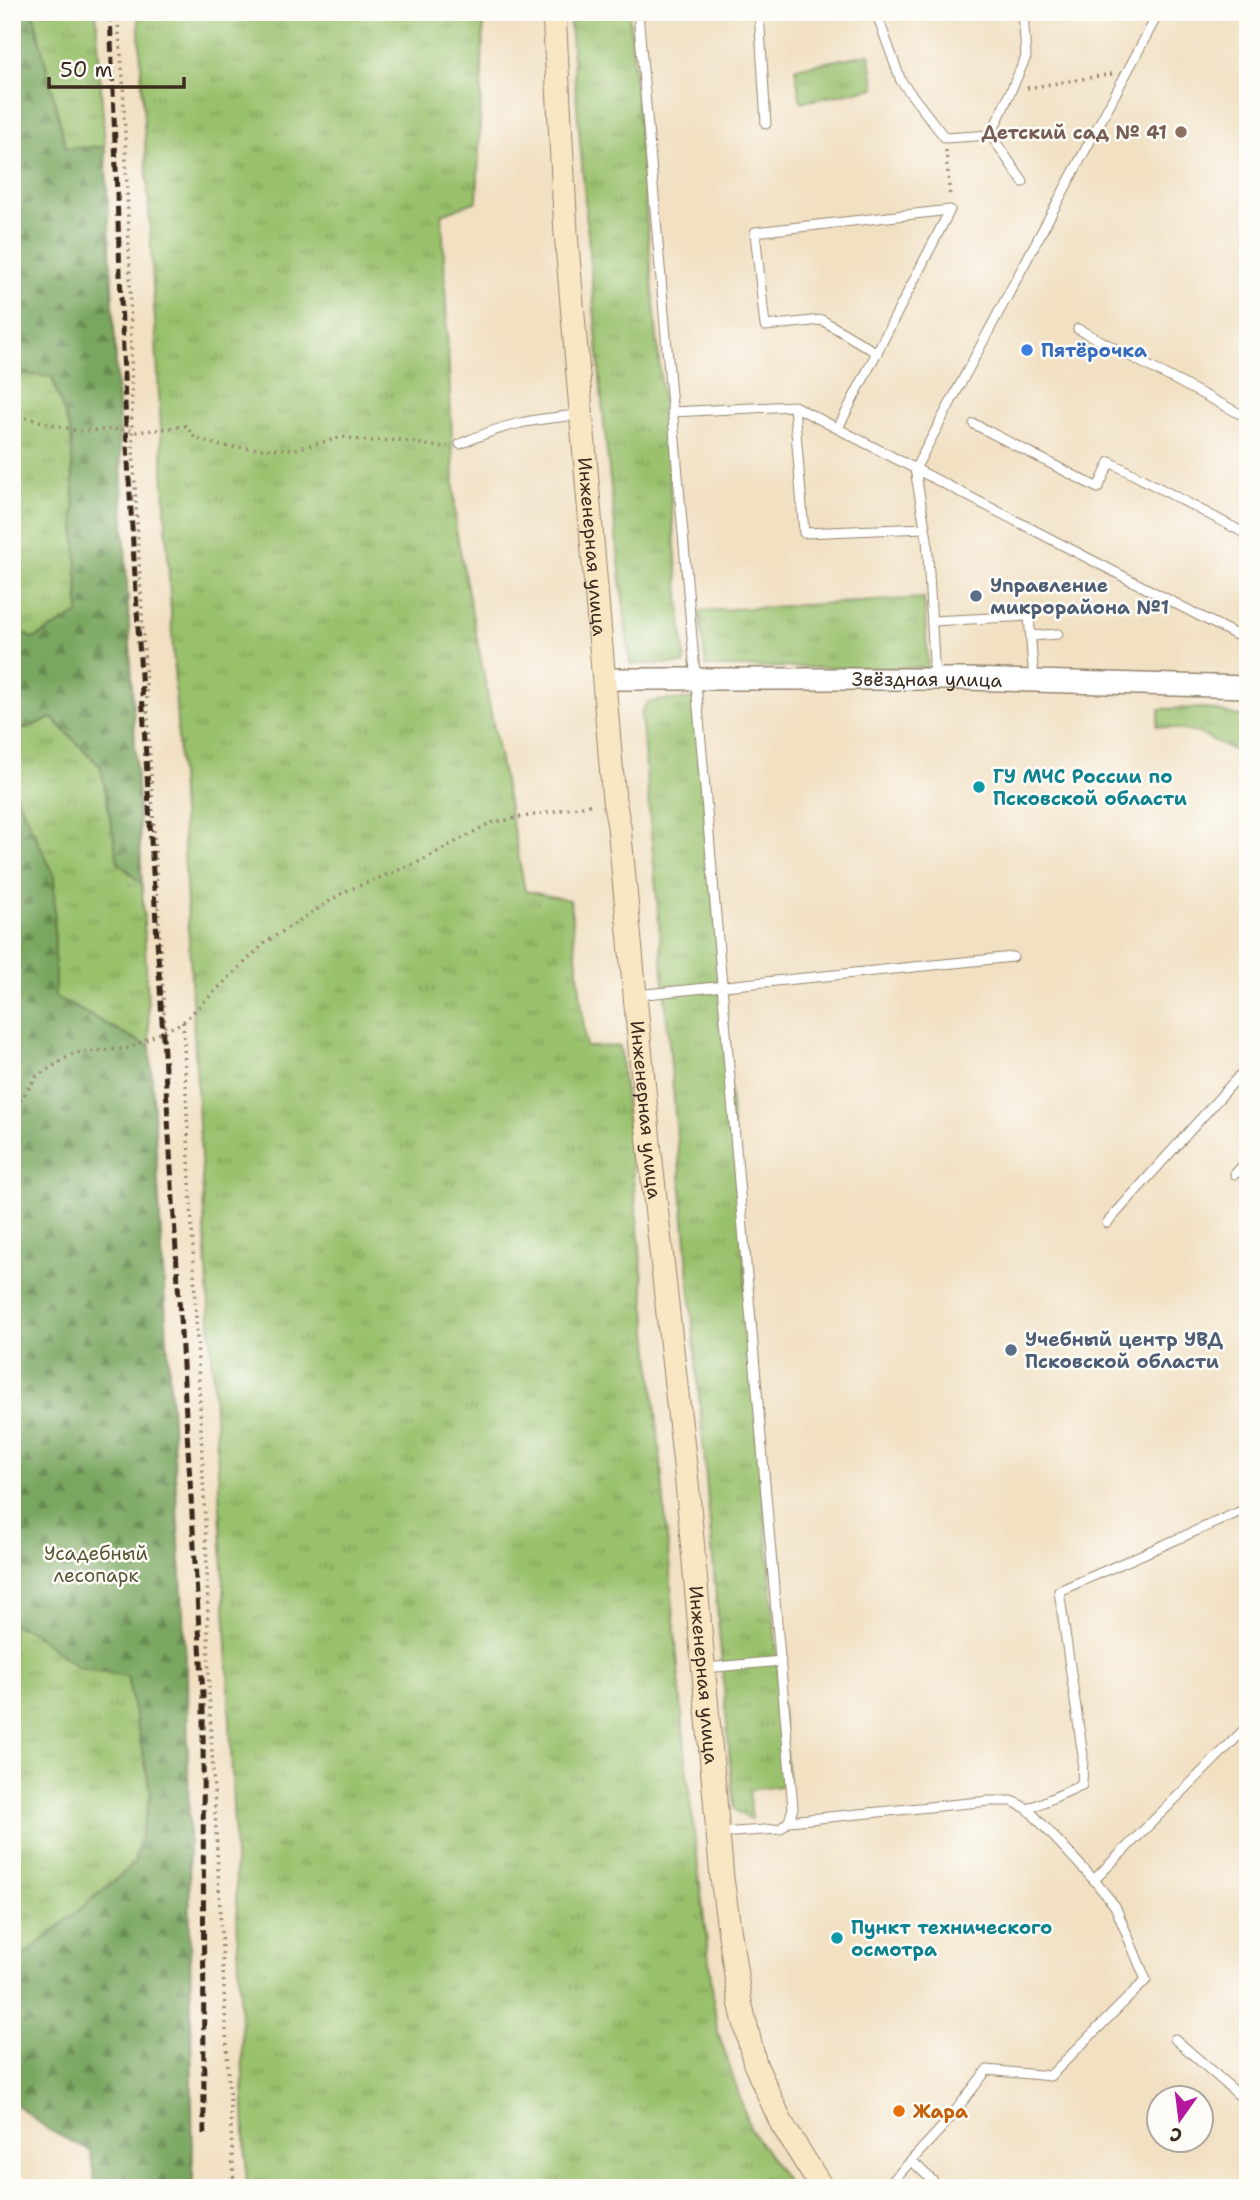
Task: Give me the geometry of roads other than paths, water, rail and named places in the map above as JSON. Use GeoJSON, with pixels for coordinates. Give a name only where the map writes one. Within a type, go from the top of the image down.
{"type":"FeatureCollection","features":[{"type":"Feature","properties":{"kind":"main road","name":"Инженерная улица"},"geometry":{"type":"LineString","coordinates":[[554,12],[566,233],[614,800],[619,826],[650,1153],[687,1483],[722,1878],[740,2002],[755,2064],[782,2124],[822,2188]]}},
{"type":"Feature","properties":{"kind":"street","name":"Звёздная улица"},"geometry":{"type":"LineString","coordinates":[[605,678],[935,679],[1248,687]]}},
{"type":"Feature","properties":{"kind":"lane"},"geometry":{"type":"LineString","coordinates":[[638,12],[793,1808],[789,1821],[780,1829],[718,1833]]}},
{"type":"Feature","properties":{"kind":"lane"},"geometry":{"type":"LineString","coordinates":[[759,12],[766,124]]}},
{"type":"Feature","properties":{"kind":"lane"},"geometry":{"type":"LineString","coordinates":[[876,12],[901,81],[945,138],[991,135]]}},
{"type":"Feature","properties":{"kind":"lane"},"geometry":{"type":"LineString","coordinates":[[991,135],[1026,57],[1023,12]]}},
{"type":"Feature","properties":{"kind":"lane"},"geometry":{"type":"LineString","coordinates":[[935,679],[925,528],[915,469],[1159,12]]}},
{"type":"Feature","properties":{"kind":"lane"},"geometry":{"type":"LineString","coordinates":[[1238,12],[1248,18]]}},
{"type":"Feature","properties":{"kind":"lane"},"geometry":{"type":"LineString","coordinates":[[991,135],[1023,182]]}},
{"type":"Feature","properties":{"kind":"lane"},"geometry":{"type":"LineString","coordinates":[[838,428],[877,353],[950,210],[755,232],[765,326],[822,320],[877,353]]}},
{"type":"Feature","properties":{"kind":"lane"},"geometry":{"type":"LineString","coordinates":[[1078,329],[1248,418]]}},
{"type":"Feature","properties":{"kind":"lane"},"geometry":{"type":"LineString","coordinates":[[672,412],[794,406],[1248,641]]}},
{"type":"Feature","properties":{"kind":"lane"},"geometry":{"type":"LineString","coordinates":[[794,406],[804,533],[925,528]]}},
{"type":"Feature","properties":{"kind":"lane"},"geometry":{"type":"LineString","coordinates":[[460,444],[494,429],[531,419],[582,414]]}},
{"type":"Feature","properties":{"kind":"lane"},"geometry":{"type":"LineString","coordinates":[[974,424],[1098,488],[1110,462],[1248,535]]}},
{"type":"Feature","properties":{"kind":"lane"},"geometry":{"type":"LineString","coordinates":[[932,621],[1029,616],[1034,681]]}},
{"type":"Feature","properties":{"kind":"lane"},"geometry":{"type":"LineString","coordinates":[[1031,636],[1058,634]]}},
{"type":"Feature","properties":{"kind":"lane"},"geometry":{"type":"LineString","coordinates":[[636,995],[1013,957]]}},
{"type":"Feature","properties":{"kind":"lane"},"geometry":{"type":"LineString","coordinates":[[1107,1223],[1248,1066]]}},
{"type":"Feature","properties":{"kind":"lane"},"geometry":{"type":"LineString","coordinates":[[1235,1174],[1248,1160]]}},
{"type":"Feature","properties":{"kind":"lane"},"geometry":{"type":"LineString","coordinates":[[1028,1809],[1082,1785],[1083,1756],[1059,1591],[1248,1508]]}},
{"type":"Feature","properties":{"kind":"lane"},"geometry":{"type":"LineString","coordinates":[[704,1669],[781,1661]]}},
{"type":"Feature","properties":{"kind":"lane"},"geometry":{"type":"LineString","coordinates":[[1094,1880],[1248,1726]]}},
{"type":"Feature","properties":{"kind":"lane"},"geometry":{"type":"LineString","coordinates":[[789,1821],[1012,1801],[1028,1809],[1115,1906],[1146,1980],[1050,2076],[987,2070],[912,2161],[886,2188]]}},
{"type":"Feature","properties":{"kind":"lane"},"geometry":{"type":"LineString","coordinates":[[1175,2039],[1248,2102]]}},
{"type":"Feature","properties":{"kind":"lane"},"geometry":{"type":"LineString","coordinates":[[912,2161],[940,2188]]}},
{"type":"Feature","properties":{"kind":"railway"},"geometry":{"type":"LineString","coordinates":[[110,12],[126,429],[203,1694],[204,2134]]}},
{"type":"Feature","properties":{"kind":"place","name":"Детский сад № 41"},"geometry":{"type":"Point","coordinates":[1181,132]}},
{"type":"Feature","properties":{"kind":"place","name":"Пятёрочка"},"geometry":{"type":"Point","coordinates":[1027,350]}},
{"type":"Feature","properties":{"kind":"place","name":"Управление микрорайона №1"},"geometry":{"type":"Point","coordinates":[976,596]}},
{"type":"Feature","properties":{"kind":"place","name":"ГУ МЧС России по Псковской области"},"geometry":{"type":"Point","coordinates":[979,787]}},
{"type":"Feature","properties":{"kind":"place","name":"Учебный центр УВД Псковской области"},"geometry":{"type":"Point","coordinates":[1011,1350]}},
{"type":"Feature","properties":{"kind":"place","name":"Пункт технического осмотра"},"geometry":{"type":"Point","coordinates":[837,1938]}},
{"type":"Feature","properties":{"kind":"place","name":"Жара"},"geometry":{"type":"Point","coordinates":[899,2111]}},
{"type":"Feature","properties":{"kind":"park label","name":"Усадебный лесопарк"},"geometry":{"type":"Point","coordinates":[96,1564]}}]}
